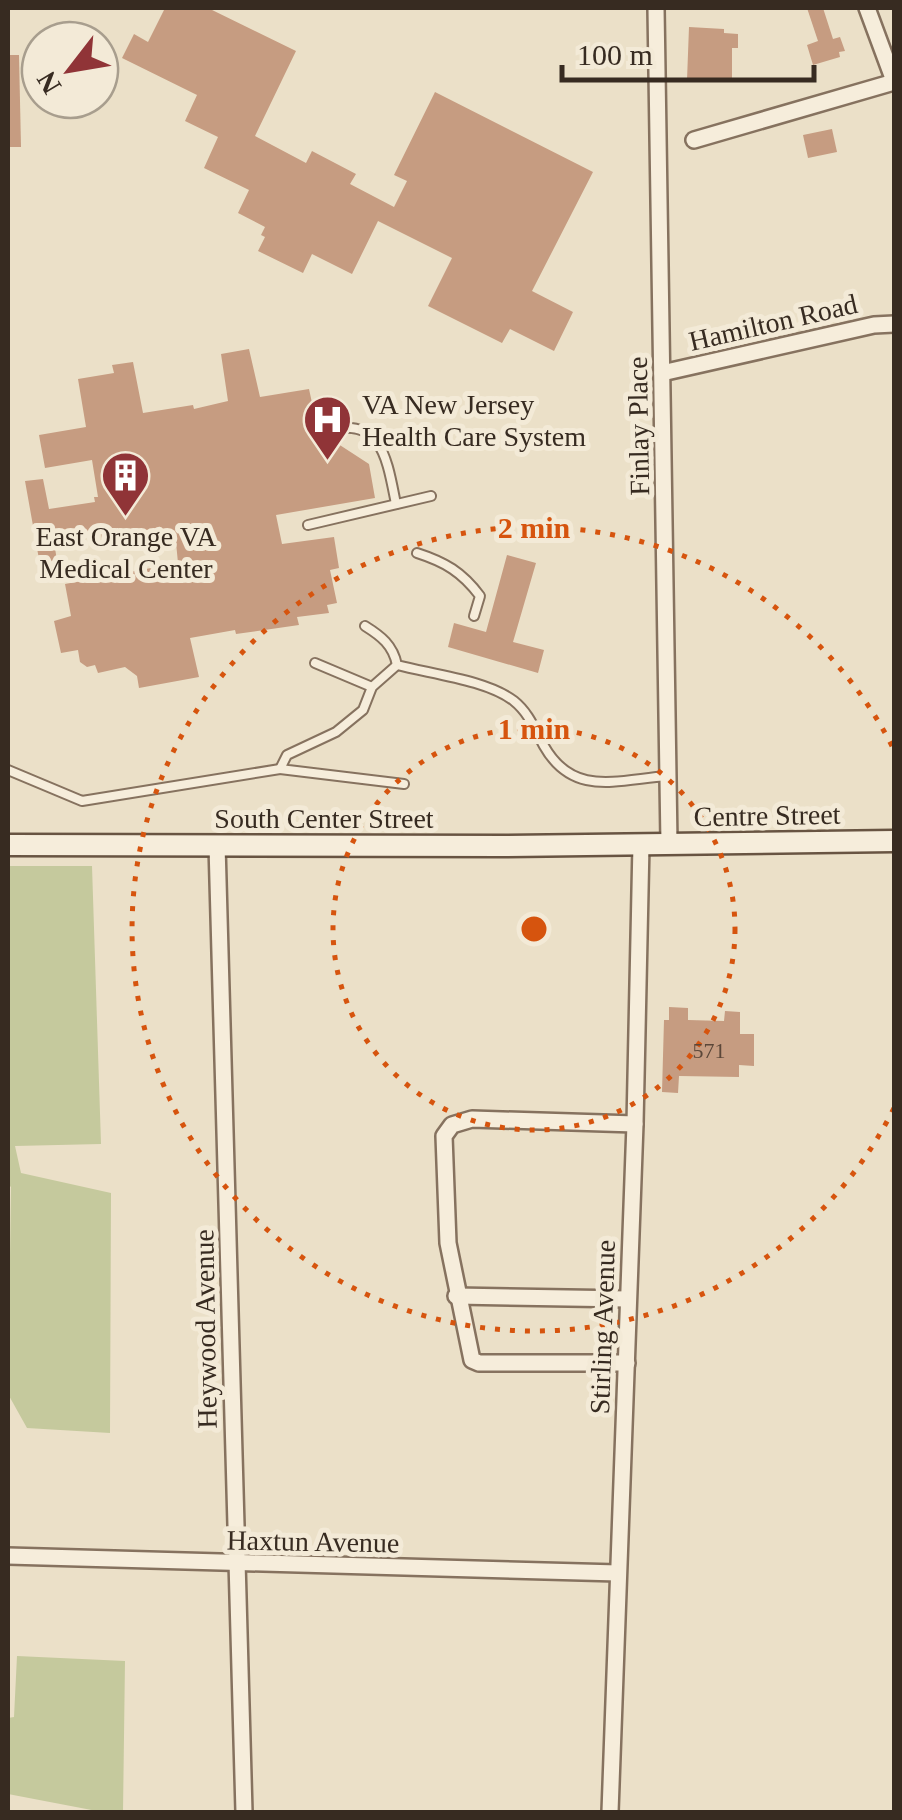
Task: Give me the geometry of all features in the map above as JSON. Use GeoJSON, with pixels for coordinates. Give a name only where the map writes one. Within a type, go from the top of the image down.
{"type":"FeatureCollection","features":[{"type":"Feature","properties":{"kind":"main road","name":"Centre Street"},"geometry":{"type":"LineString","coordinates":[[641,844],[894,841]]}},
{"type":"Feature","properties":{"kind":"main road","name":"South Center Street"},"geometry":{"type":"LineString","coordinates":[[8,845],[641,844]]}},
{"type":"Feature","properties":{"kind":"street","name":"Finlay Place"},"geometry":{"type":"LineString","coordinates":[[656,8],[669,843]]}},
{"type":"Feature","properties":{"kind":"street"},"geometry":{"type":"LineString","coordinates":[[694,140],[894,81],[867,8]]}},
{"type":"Feature","properties":{"kind":"street","name":"Hamilton Road"},"geometry":{"type":"LineString","coordinates":[[662,372],[874,325],[894,324]]}},
{"type":"Feature","properties":{"kind":"street","name":"Stirling Avenue"},"geometry":{"type":"LineString","coordinates":[[610,1812],[641,844]]}},
{"type":"Feature","properties":{"kind":"street","name":"Heywood Avenue"},"geometry":{"type":"LineString","coordinates":[[217,845],[244,1812]]}},
{"type":"Feature","properties":{"kind":"street"},"geometry":{"type":"LineString","coordinates":[[627,1363],[472,1360],[448,1243],[444,1136],[452,1124],[472,1119],[635,1124]]}},
{"type":"Feature","properties":{"kind":"street"},"geometry":{"type":"LineString","coordinates":[[456,1296],[628,1299]]}},
{"type":"Feature","properties":{"kind":"street","name":"Haxtun Avenue"},"geometry":{"type":"LineString","coordinates":[[8,1556],[618,1573]]}},
{"type":"Feature","properties":{"kind":"lane"},"geometry":{"type":"LineString","coordinates":[[324,431],[345,426],[364,430],[379,444],[396,504]]}},
{"type":"Feature","properties":{"kind":"lane"},"geometry":{"type":"LineString","coordinates":[[308,525],[431,496]]}},
{"type":"Feature","properties":{"kind":"lane"},"geometry":{"type":"LineString","coordinates":[[418,552],[447,562],[467,578],[480,596],[474,616]]}},
{"type":"Feature","properties":{"kind":"lane"},"geometry":{"type":"LineString","coordinates":[[365,626],[384,638],[397,665]]}},
{"type":"Feature","properties":{"kind":"lane"},"geometry":{"type":"LineString","coordinates":[[315,664],[372,687]]}},
{"type":"Feature","properties":{"kind":"lane"},"geometry":{"type":"LineString","coordinates":[[397,665],[498,690],[526,712],[553,762],[569,776],[591,782],[668,776]]}},
{"type":"Feature","properties":{"kind":"lane"},"geometry":{"type":"LineString","coordinates":[[280,769],[287,755],[336,732],[363,710],[372,687],[397,665]]}},
{"type":"Feature","properties":{"kind":"lane"},"geometry":{"type":"LineString","coordinates":[[8,771],[82,801],[280,769],[404,784]]}},
{"type":"Feature","properties":{"kind":"green space"},"geometry":{"type":"Polygon","coordinates":[[[8,866],[92,866],[101,1144],[15,1146],[21,1173],[111,1193],[110,1433],[27,1428],[8,1394],[8,866]]]}},
{"type":"Feature","properties":{"kind":"green space"},"geometry":{"type":"Polygon","coordinates":[[[17,1656],[125,1661],[123,1812],[102,1812],[8,1794],[8,1718],[14,1717],[17,1656]]]}},
{"type":"Feature","properties":{"kind":"building"},"geometry":{"type":"Polygon","coordinates":[[[165,8],[208,8],[296,51],[255,136],[306,163],[312,151],[356,174],[350,184],[394,207],[407,181],[394,175],[435,92],[593,172],[532,291],[573,312],[554,351],[510,329],[502,343],[428,306],[452,258],[378,221],[352,274],[312,254],[303,273],[258,251],[265,227],[238,213],[249,190],[204,168],[218,137],[185,121],[197,95],[122,58],[134,34],[148,42],[165,8]]]}},
{"type":"Feature","properties":{"kind":"building"},"geometry":{"type":"Polygon","coordinates":[[[807,8],[823,8],[833,39],[840,37],[845,51],[839,52],[840,57],[813,65],[807,45],[818,41],[807,8]]]}},
{"type":"Feature","properties":{"kind":"building"},"geometry":{"type":"Polygon","coordinates":[[[689,27],[738,34],[738,48],[732,48],[732,80],[687,80],[689,27]]]}},
{"type":"Feature","properties":{"kind":"building"},"geometry":{"type":"Polygon","coordinates":[[[8,55],[19,55],[21,147],[8,147],[8,55]]]}},
{"type":"Feature","properties":{"kind":"building"},"geometry":{"type":"Polygon","coordinates":[[[832,129],[837,152],[808,158],[803,135],[832,129]]]}},
{"type":"Feature","properties":{"kind":"building","name":"East Orange VA Medical Center"},"geometry":{"type":"Polygon","coordinates":[[[249,349],[260,397],[309,389],[319,435],[369,464],[375,498],[276,515],[282,544],[334,537],[339,568],[330,570],[337,603],[327,605],[329,613],[297,617],[299,625],[190,638],[199,677],[139,688],[137,676],[125,667],[98,673],[95,665],[87,667],[80,662],[78,650],[61,653],[54,621],[71,616],[65,584],[178,563],[175,532],[127,541],[126,534],[102,538],[101,533],[54,542],[59,573],[42,576],[25,481],[43,479],[49,509],[95,502],[94,497],[98,497],[92,460],[45,468],[39,435],[86,427],[78,379],[114,373],[112,365],[133,362],[143,413],[193,405],[194,409],[228,401],[221,354],[249,349]]]}},
{"type":"Feature","properties":{"kind":"building"},"geometry":{"type":"Polygon","coordinates":[[[507,555],[536,563],[513,642],[544,650],[538,673],[448,647],[454,623],[486,632],[507,555]]]}},
{"type":"Feature","properties":{"kind":"building"},"geometry":{"type":"Polygon","coordinates":[[[669,1007],[688,1008],[688,1020],[724,1021],[725,1011],[740,1012],[740,1034],[754,1034],[754,1066],[739,1065],[739,1077],[679,1076],[678,1093],[662,1092],[664,1020],[669,1020],[669,1007]]]}},
{"type":"Feature","properties":{"kind":"place","name":"VA New Jersey Health Care System"},"geometry":{"type":"Point","coordinates":[327,462]}},
{"type":"Feature","properties":{"kind":"place","name":"East Orange VA Medical Center"},"geometry":{"type":"Point","coordinates":[126,518]}}]}
